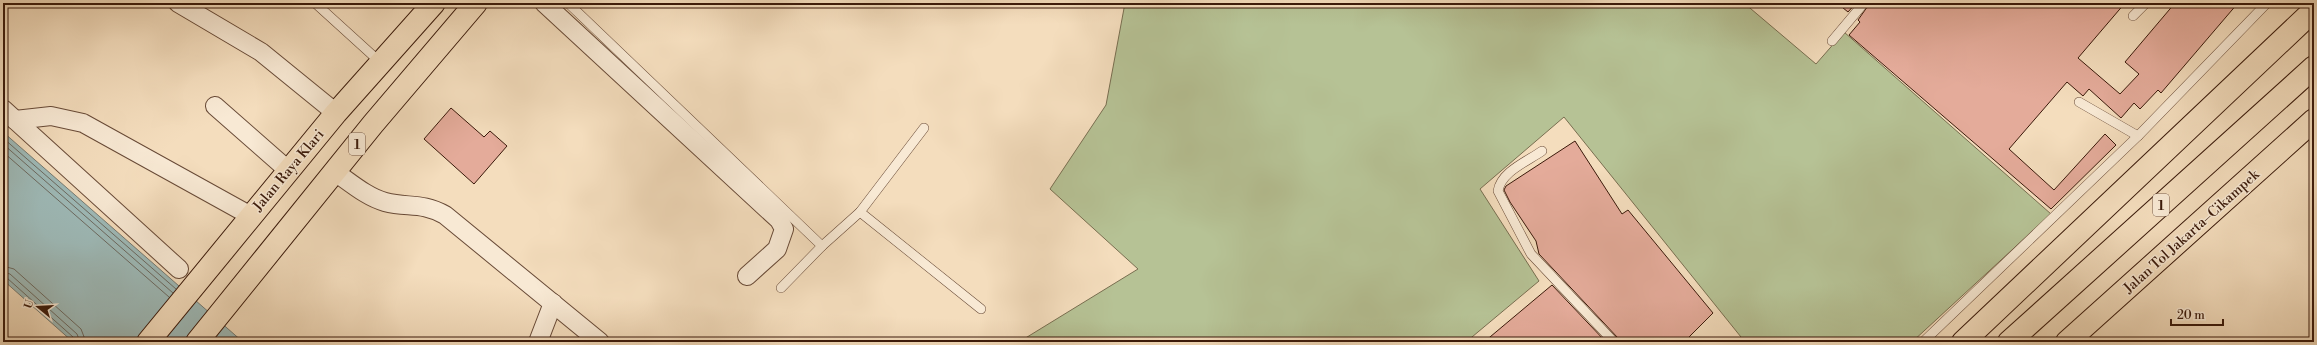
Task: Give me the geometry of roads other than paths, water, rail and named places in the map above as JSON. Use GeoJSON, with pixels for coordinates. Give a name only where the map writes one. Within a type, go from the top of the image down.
{"type":"FeatureCollection","features":[{"type":"Feature","properties":{"kind":"highway","name":"Jalan Raya Klari"},"geometry":{"type":"LineString","coordinates":[[148,342],[336,113],[434,3]]}},
{"type":"Feature","properties":{"kind":"highway","name":"1"},"geometry":{"type":"LineString","coordinates":[[197,342],[335,172],[476,3]]}},
{"type":"Feature","properties":{"kind":"highway"},"geometry":{"type":"LineString","coordinates":[[1963,342],[2314,10]]}},
{"type":"Feature","properties":{"kind":"highway","name":"1"},"geometry":{"type":"LineString","coordinates":[[2009,342],[2314,67]]}},
{"type":"Feature","properties":{"kind":"highway","name":"Jalan Tol Jakarta–Cikampek"},"geometry":{"type":"LineString","coordinates":[[2067,342],[2314,120]]}},
{"type":"Feature","properties":{"kind":"street"},"geometry":{"type":"LineString","coordinates":[[178,3],[261,52],[336,113]]}},
{"type":"Feature","properties":{"kind":"street"},"geometry":{"type":"LineString","coordinates":[[544,3],[779,220],[784,229],[777,249],[747,276]]}},
{"type":"Feature","properties":{"kind":"street"},"geometry":{"type":"LineString","coordinates":[[215,106],[289,171]]}},
{"type":"Feature","properties":{"kind":"street"},"geometry":{"type":"LineString","coordinates":[[9,115],[51,116],[83,123],[251,216]]}},
{"type":"Feature","properties":{"kind":"street"},"geometry":{"type":"LineString","coordinates":[[9,115],[179,269]]}},
{"type":"Feature","properties":{"kind":"street"},"geometry":{"type":"LineString","coordinates":[[335,172],[376,199],[386,202],[423,206],[445,215],[554,302],[600,342]]}},
{"type":"Feature","properties":{"kind":"street"},"geometry":{"type":"LineString","coordinates":[[538,342],[554,302]]}},
{"type":"Feature","properties":{"kind":"lane"},"geometry":{"type":"LineString","coordinates":[[314,3],[380,62]]}},
{"type":"Feature","properties":{"kind":"lane"},"geometry":{"type":"LineString","coordinates":[[568,3],[822,246]]}},
{"type":"Feature","properties":{"kind":"lane"},"geometry":{"type":"LineString","coordinates":[[1832,40],[1864,3]]}},
{"type":"Feature","properties":{"kind":"lane"},"geometry":{"type":"LineString","coordinates":[[2133,16],[2146,3]]}},
{"type":"Feature","properties":{"kind":"lane"},"geometry":{"type":"LineString","coordinates":[[1923,342],[2138,136],[2267,3]]}},
{"type":"Feature","properties":{"kind":"lane"},"geometry":{"type":"LineString","coordinates":[[2079,102],[2138,136]]}},
{"type":"Feature","properties":{"kind":"lane"},"geometry":{"type":"LineString","coordinates":[[781,288],[822,246],[860,212],[924,128]]}},
{"type":"Feature","properties":{"kind":"lane"},"geometry":{"type":"LineString","coordinates":[[1542,151],[1505,176],[1500,183],[1498,191],[1531,254],[1614,342]]}},
{"type":"Feature","properties":{"kind":"lane"},"geometry":{"type":"LineString","coordinates":[[860,212],[981,309]]}},
{"type":"Feature","properties":{"kind":"water"},"geometry":{"type":"Polygon","coordinates":[[[3,132],[243,342],[73,342],[3,280],[3,132]]]}}]}
